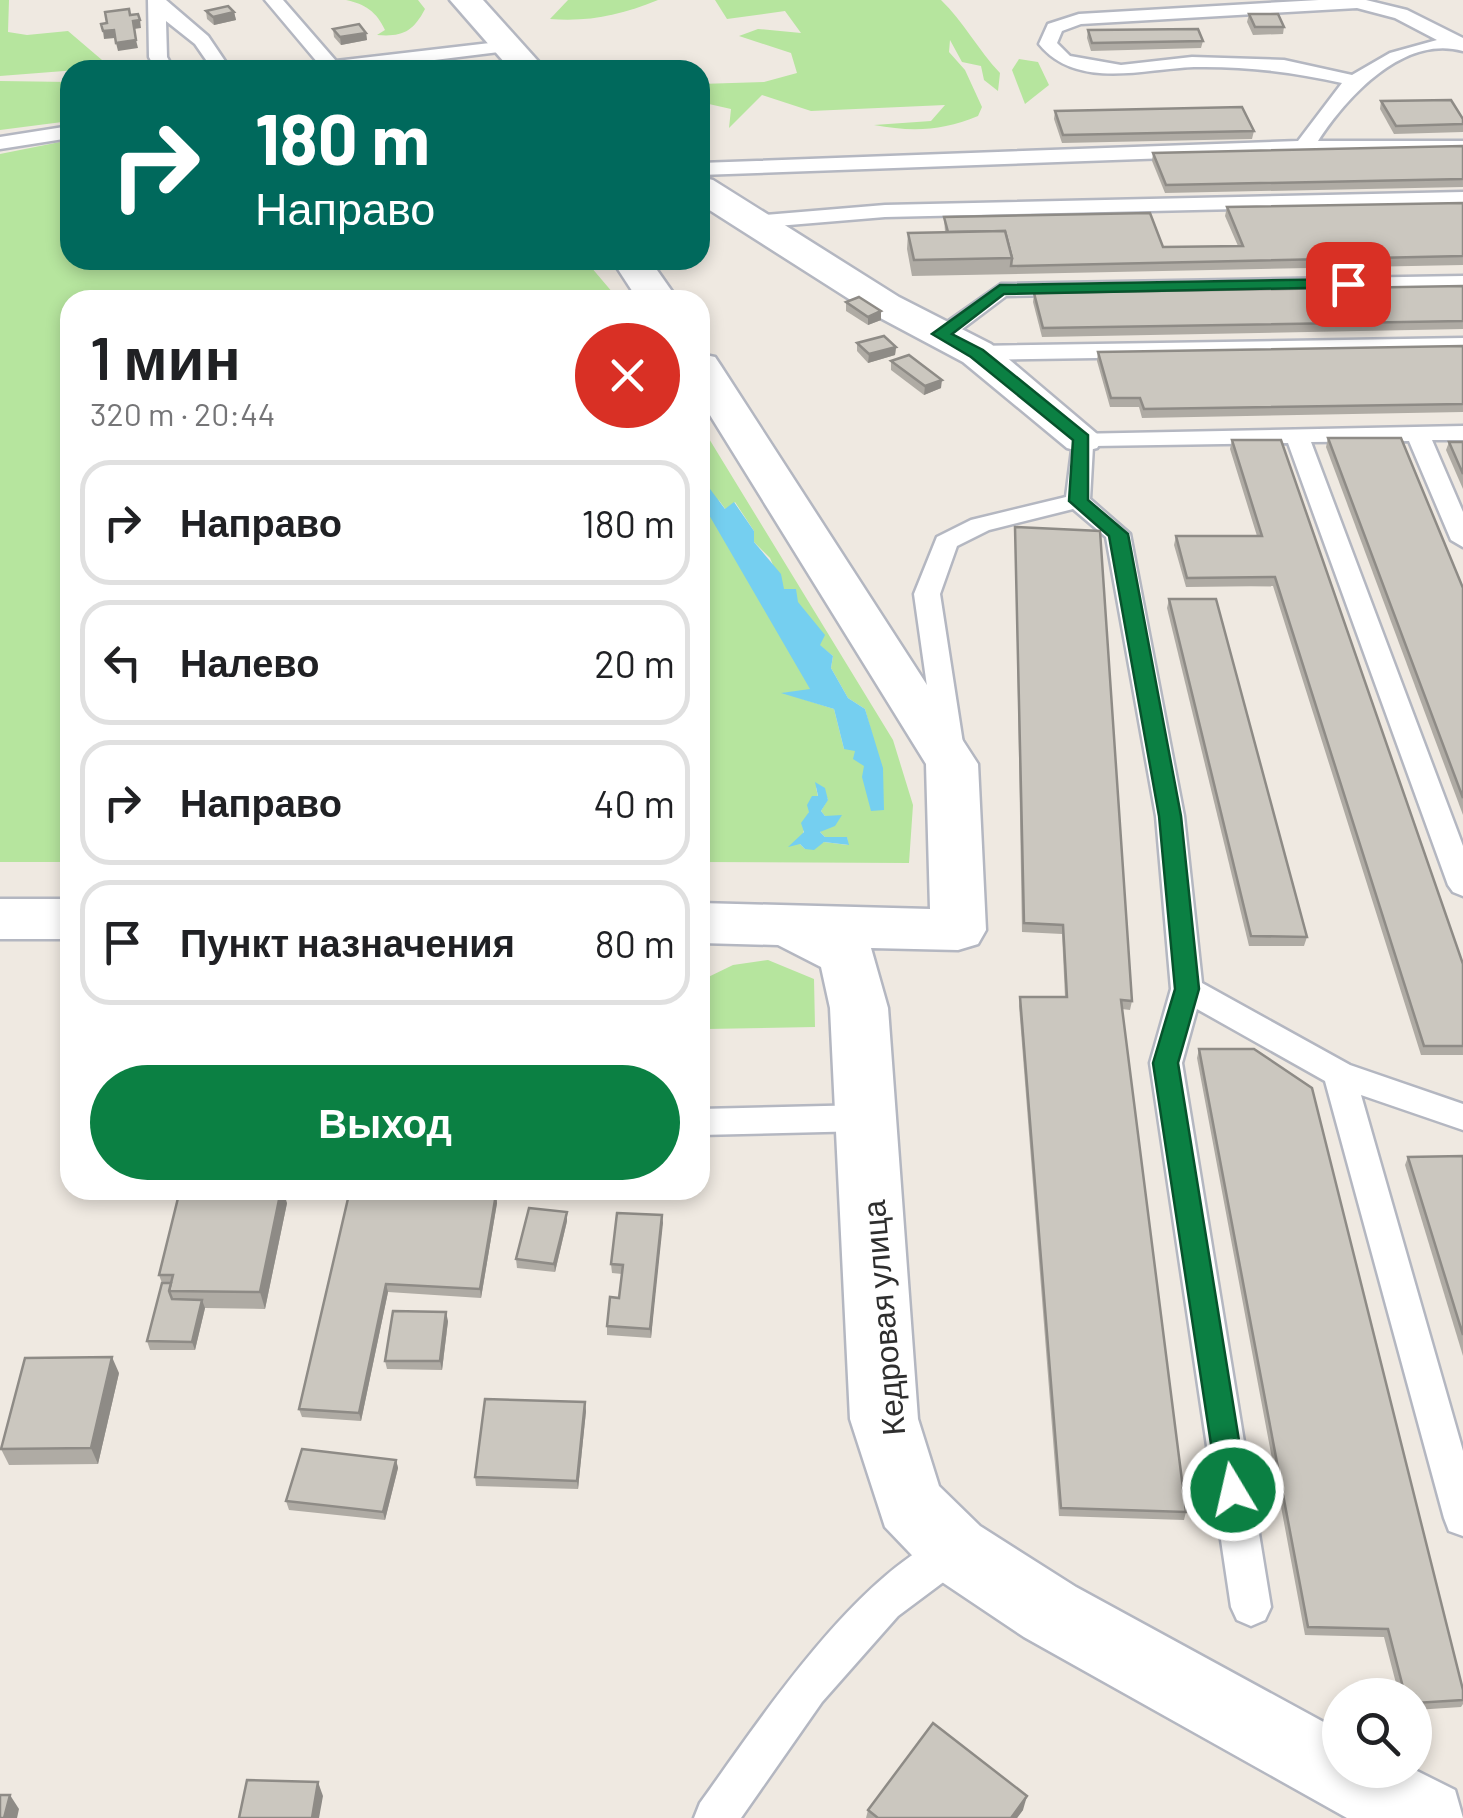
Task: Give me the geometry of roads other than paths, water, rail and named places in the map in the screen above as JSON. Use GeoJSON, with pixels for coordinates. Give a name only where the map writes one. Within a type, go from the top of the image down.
{"type":"FeatureCollection","features":[{"type":"Feature","properties":{"kind":"street"},"geometry":{"type":"LineString","coordinates":[[466,0],[518,58]]}},
{"type":"Feature","properties":{"kind":"street"},"geometry":{"type":"LineString","coordinates":[[710,194],[977,354],[1082,438]]}},
{"type":"Feature","properties":{"kind":"street"},"geometry":{"type":"LineString","coordinates":[[710,382],[952,764],[958,930],[710,923]]}},
{"type":"Feature","properties":{"kind":"street"},"geometry":{"type":"LineString","coordinates":[[0,919],[60,919]]}},
{"type":"Feature","properties":{"kind":"street","name":"Кедровая улица"},"geometry":{"type":"LineString","coordinates":[[783,924],[847,955],[859,1008],[884,1420],[910,1504],[955,1550],[1067,1622],[1427,1818]]}},
{"type":"Feature","properties":{"kind":"lane"},"geometry":{"type":"LineString","coordinates":[[274,0],[325,60]]}},
{"type":"Feature","properties":{"kind":"lane"},"geometry":{"type":"LineString","coordinates":[[158,3],[160,60]]}},
{"type":"Feature","properties":{"kind":"lane"},"geometry":{"type":"LineString","coordinates":[[158,3],[202,40],[215,60]]}},
{"type":"Feature","properties":{"kind":"lane"},"geometry":{"type":"LineString","coordinates":[[1356,81],[1284,65],[1192,62],[1121,70],[1064,60],[1048,44],[1054,28],[1078,20],[1357,3],[1401,14],[1461,42]]}},
{"type":"Feature","properties":{"kind":"lane"},"geometry":{"type":"LineString","coordinates":[[1304,147],[1342,93],[1356,81],[1404,54],[1461,42]]}},
{"type":"Feature","properties":{"kind":"lane"},"geometry":{"type":"LineString","coordinates":[[438,54],[444,60]]}},
{"type":"Feature","properties":{"kind":"lane"},"geometry":{"type":"LineString","coordinates":[[384,60],[438,54],[518,58]]}},
{"type":"Feature","properties":{"kind":"lane"},"geometry":{"type":"LineString","coordinates":[[0,143],[60,134]]}},
{"type":"Feature","properties":{"kind":"lane"},"geometry":{"type":"LineString","coordinates":[[710,169],[1304,147],[1463,147]]}},
{"type":"Feature","properties":{"kind":"lane"},"geometry":{"type":"LineString","coordinates":[[754,222],[884,211],[1463,198]]}},
{"type":"Feature","properties":{"kind":"lane"},"geometry":{"type":"LineString","coordinates":[[940,334],[1000,290],[1463,282]]}},
{"type":"Feature","properties":{"kind":"lane"},"geometry":{"type":"LineString","coordinates":[[977,354],[1463,345]]}},
{"type":"Feature","properties":{"kind":"lane"},"geometry":{"type":"LineString","coordinates":[[1078,501],[1082,438],[1463,433]]}},
{"type":"Feature","properties":{"kind":"lane"},"geometry":{"type":"LineString","coordinates":[[1417,434],[1463,540]]}},
{"type":"Feature","properties":{"kind":"lane"},"geometry":{"type":"LineString","coordinates":[[1297,435],[1463,885]]}},
{"type":"Feature","properties":{"kind":"lane"},"geometry":{"type":"LineString","coordinates":[[952,764],[927,594],[946,542],[980,525],[1078,501]]}},
{"type":"Feature","properties":{"kind":"lane"},"geometry":{"type":"LineString","coordinates":[[1078,501],[1118,534],[1170,816],[1187,989],[1166,1063],[1251,1607]]}},
{"type":"Feature","properties":{"kind":"lane"},"geometry":{"type":"LineString","coordinates":[[1187,989],[1339,1074],[1463,1117]]}},
{"type":"Feature","properties":{"kind":"lane"},"geometry":{"type":"LineString","coordinates":[[1339,1074],[1463,1518]]}},
{"type":"Feature","properties":{"kind":"lane"},"geometry":{"type":"LineString","coordinates":[[710,1122],[866,1118]]}},
{"type":"Feature","properties":{"kind":"lane"},"geometry":{"type":"LineString","coordinates":[[716,1818],[808,1688],[884,1603],[955,1550]]}},
{"type":"Feature","properties":{"kind":"water"},"geometry":{"type":"Polygon","coordinates":[[[710,489],[725,509],[734,502],[754,531],[754,542],[781,574],[784,589],[796,589],[798,602],[825,635],[820,645],[833,656],[831,668],[848,698],[865,709],[883,768],[884,810],[871,811],[862,777],[864,766],[853,759],[855,751],[844,749],[834,709],[781,693],[810,689],[710,517],[710,489]]]}},
{"type":"Feature","properties":{"kind":"water"},"geometry":{"type":"Polygon","coordinates":[[[815,782],[825,788],[828,800],[821,811],[825,816],[842,815],[835,826],[820,832],[825,837],[847,837],[849,845],[824,842],[814,850],[800,844],[788,847],[804,832],[801,823],[809,812],[807,805],[812,796],[818,796],[815,782]]]}}]}
